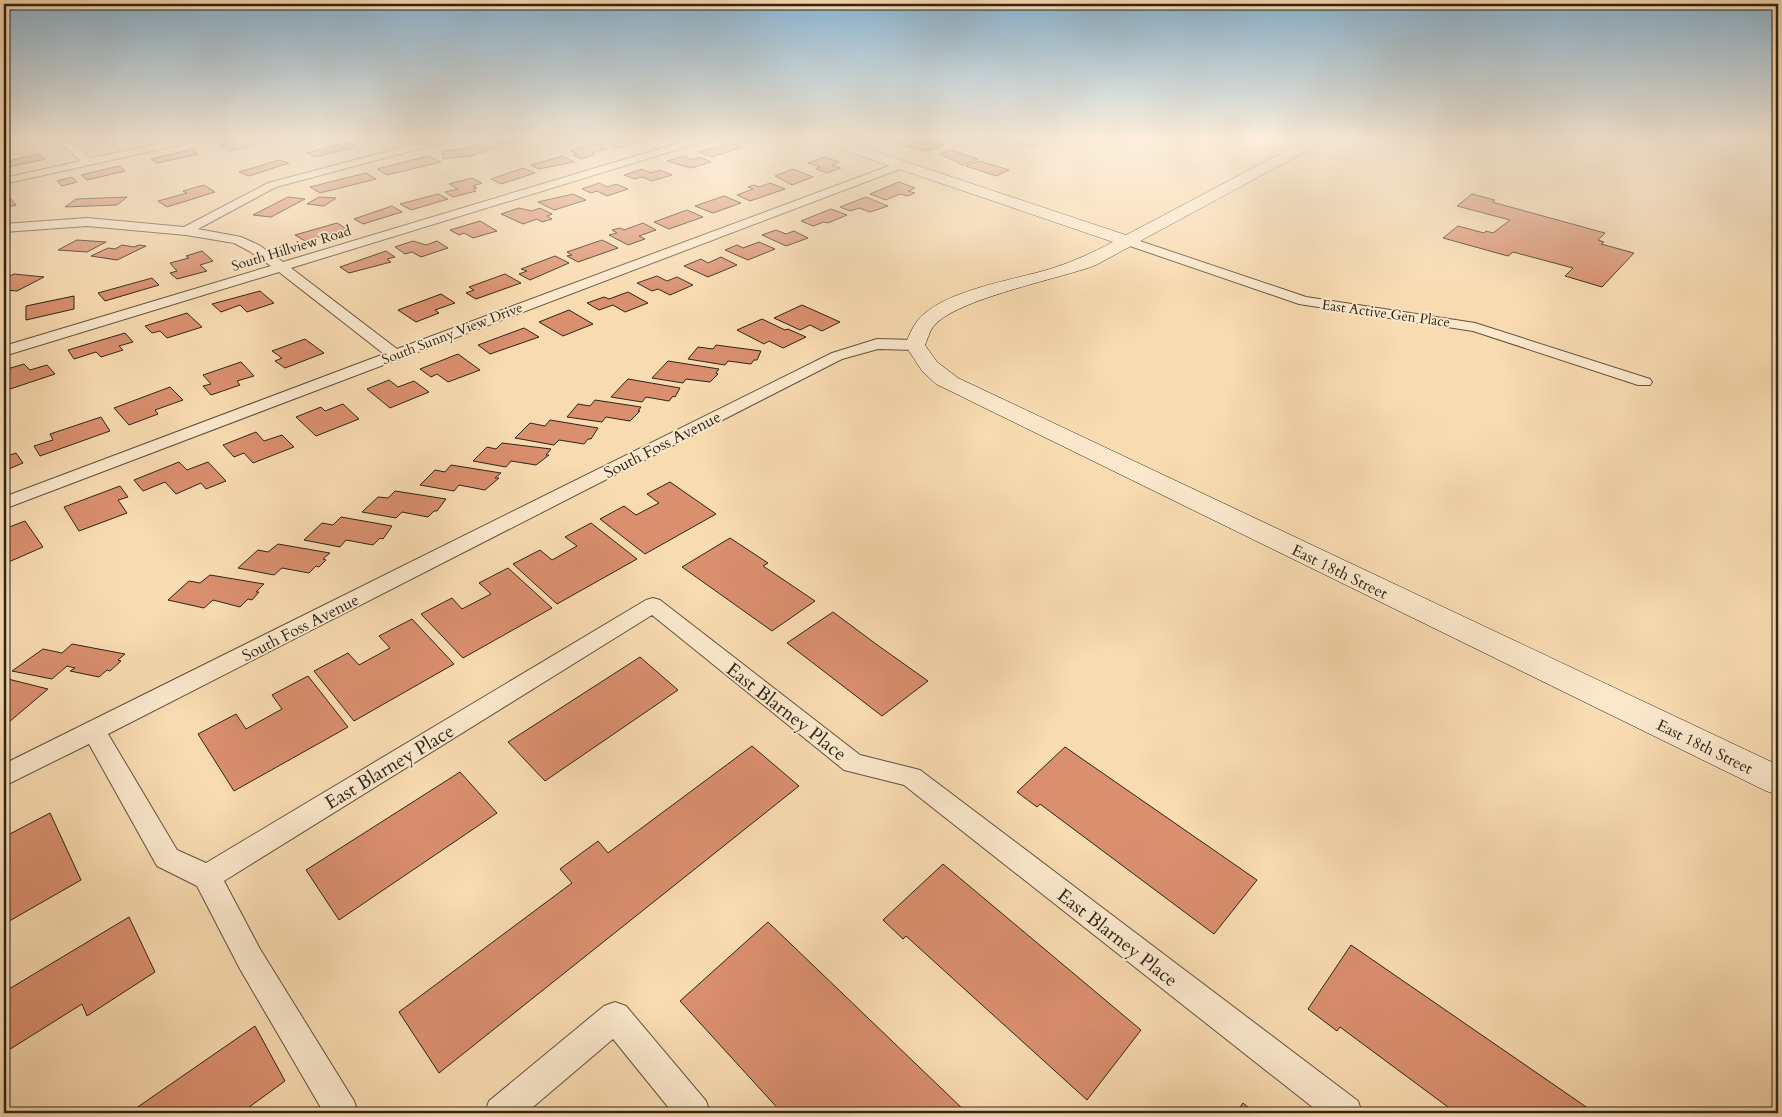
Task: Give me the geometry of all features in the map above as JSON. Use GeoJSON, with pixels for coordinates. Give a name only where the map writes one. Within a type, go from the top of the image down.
{"type":"FeatureCollection","features":[{"type":"Feature","properties":{"kind":"street"},"geometry":{"type":"LineString","coordinates":[[186,231],[261,191]]}},
{"type":"Feature","properties":{"kind":"street","name":"South Hillview Road"},"geometry":{"type":"LineString","coordinates":[[4,351],[528,191]]}},
{"type":"Feature","properties":{"kind":"street","name":"South Sunny View Drive"},"geometry":{"type":"LineString","coordinates":[[4,503],[831,191]]}},
{"type":"Feature","properties":{"kind":"street"},"geometry":{"type":"LineString","coordinates":[[978,191],[1128,242]]}},
{"type":"Feature","properties":{"kind":"street"},"geometry":{"type":"LineString","coordinates":[[915,345],[924,325],[929,319],[953,306],[990,290],[1074,268],[1128,242],[1221,191]]}},
{"type":"Feature","properties":{"kind":"street"},"geometry":{"type":"LineString","coordinates":[[4,228],[75,222],[186,231],[237,240],[254,248],[281,267],[395,355]]}},
{"type":"Feature","properties":{"kind":"street","name":"East Active Gen Place"},"geometry":{"type":"LineString","coordinates":[[1128,242],[1304,301],[1475,328],[1644,382]]}},
{"type":"Feature","properties":{"kind":"street","name":"South Foss Avenue"},"geometry":{"type":"LineString","coordinates":[[4,776],[837,356],[877,344],[915,345]]}},
{"type":"Feature","properties":{"kind":"street","name":"East 18th Street"},"geometry":{"type":"LineString","coordinates":[[915,345],[928,367],[950,383],[1778,781]]}},
{"type":"Feature","properties":{"kind":"street","name":"East Blarney Place"},"geometry":{"type":"LineString","coordinates":[[206,877],[654,605],[853,763],[911,777],[1346,1113]]}},
{"type":"Feature","properties":{"kind":"street"},"geometry":{"type":"LineString","coordinates":[[94,730],[167,858],[206,877],[250,959],[342,1113]]}},
{"type":"Feature","properties":{"kind":"street"},"geometry":{"type":"LineString","coordinates":[[501,1113],[615,1017],[694,1113]]}},
{"type":"Feature","properties":{"kind":"building"},"geometry":{"type":"Polygon","coordinates":[[[4,191],[4,191],[16,205],[4,208],[4,191]]]}},
{"type":"Feature","properties":{"kind":"building"},"geometry":{"type":"Polygon","coordinates":[[[183,191],[215,192],[167,207],[158,201],[187,193],[183,191]]]}},
{"type":"Feature","properties":{"kind":"building"},"geometry":{"type":"Polygon","coordinates":[[[449,191],[476,191],[453,197],[445,192],[449,191]]]}},
{"type":"Feature","properties":{"kind":"building"},"geometry":{"type":"Polygon","coordinates":[[[597,191],[622,191],[607,196],[597,191]]]}},
{"type":"Feature","properties":{"kind":"building"},"geometry":{"type":"Polygon","coordinates":[[[747,191],[779,191],[750,201],[737,195],[747,191]]]}},
{"type":"Feature","properties":{"kind":"building"},"geometry":{"type":"Polygon","coordinates":[[[877,191],[908,191],[915,193],[908,196],[900,194],[886,200],[870,194],[877,191]]]}},
{"type":"Feature","properties":{"kind":"building"},"geometry":{"type":"Polygon","coordinates":[[[438,194],[448,199],[411,210],[400,204],[438,194]]]}},
{"type":"Feature","properties":{"kind":"building"},"geometry":{"type":"Polygon","coordinates":[[[573,194],[586,200],[554,210],[538,202],[573,194]]]}},
{"type":"Feature","properties":{"kind":"building"},"geometry":{"type":"Polygon","coordinates":[[[1472,194],[1495,200],[1492,202],[1605,233],[1598,240],[1604,242],[1601,244],[1634,253],[1602,287],[1565,276],[1573,268],[1513,252],[1508,256],[1443,238],[1458,226],[1484,233],[1486,231],[1493,233],[1510,220],[1457,206],[1472,194]]]}},
{"type":"Feature","properties":{"kind":"building"},"geometry":{"type":"Polygon","coordinates":[[[724,196],[741,203],[713,213],[695,206],[724,196]]]}},
{"type":"Feature","properties":{"kind":"building"},"geometry":{"type":"Polygon","coordinates":[[[127,197],[117,205],[65,207],[76,199],[127,197]]]}},
{"type":"Feature","properties":{"kind":"building"},"geometry":{"type":"Polygon","coordinates":[[[288,197],[305,199],[271,217],[253,215],[288,197]]]}},
{"type":"Feature","properties":{"kind":"building"},"geometry":{"type":"Polygon","coordinates":[[[319,197],[336,198],[324,206],[307,204],[319,197]]]}},
{"type":"Feature","properties":{"kind":"building"},"geometry":{"type":"Polygon","coordinates":[[[866,197],[888,206],[870,212],[859,208],[850,211],[840,207],[866,197]]]}},
{"type":"Feature","properties":{"kind":"building"},"geometry":{"type":"Polygon","coordinates":[[[392,206],[402,212],[363,224],[354,219],[392,206]]]}},
{"type":"Feature","properties":{"kind":"building"},"geometry":{"type":"Polygon","coordinates":[[[519,208],[532,211],[540,208],[552,214],[547,216],[552,219],[542,222],[537,219],[523,224],[501,214],[519,208]]]}},
{"type":"Feature","properties":{"kind":"building"},"geometry":{"type":"Polygon","coordinates":[[[831,209],[847,215],[828,223],[824,222],[813,226],[801,221],[831,209]]]}},
{"type":"Feature","properties":{"kind":"building"},"geometry":{"type":"Polygon","coordinates":[[[687,210],[703,217],[669,229],[654,222],[687,210]]]}},
{"type":"Feature","properties":{"kind":"building"},"geometry":{"type":"Polygon","coordinates":[[[480,221],[497,231],[473,238],[464,233],[459,235],[450,230],[480,221]]]}},
{"type":"Feature","properties":{"kind":"building"},"geometry":{"type":"Polygon","coordinates":[[[337,223],[347,229],[305,241],[295,235],[337,223]]]}},
{"type":"Feature","properties":{"kind":"building"},"geometry":{"type":"Polygon","coordinates":[[[643,223],[656,230],[639,236],[645,239],[628,245],[609,235],[617,233],[612,230],[620,228],[624,230],[643,223]]]}},
{"type":"Feature","properties":{"kind":"building"},"geometry":{"type":"Polygon","coordinates":[[[776,230],[786,234],[794,231],[808,238],[786,246],[762,235],[776,230]]]}},
{"type":"Feature","properties":{"kind":"building"},"geometry":{"type":"Polygon","coordinates":[[[77,240],[106,242],[87,252],[58,250],[77,240]]]}},
{"type":"Feature","properties":{"kind":"building"},"geometry":{"type":"Polygon","coordinates":[[[602,240],[618,248],[578,262],[567,256],[572,255],[567,252],[602,240]]]}},
{"type":"Feature","properties":{"kind":"building"},"geometry":{"type":"Polygon","coordinates":[[[413,241],[426,245],[437,241],[448,248],[421,257],[412,252],[405,254],[395,247],[413,241]]]}},
{"type":"Feature","properties":{"kind":"building"},"geometry":{"type":"Polygon","coordinates":[[[759,242],[775,249],[748,260],[725,250],[737,245],[743,248],[759,242]]]}},
{"type":"Feature","properties":{"kind":"building"},"geometry":{"type":"Polygon","coordinates":[[[122,245],[146,246],[117,260],[91,256],[108,248],[115,249],[122,245]]]}},
{"type":"Feature","properties":{"kind":"building"},"geometry":{"type":"Polygon","coordinates":[[[202,251],[213,261],[200,265],[207,271],[177,279],[170,273],[177,271],[170,263],[189,258],[186,256],[202,251]]]}},
{"type":"Feature","properties":{"kind":"building"},"geometry":{"type":"Polygon","coordinates":[[[386,251],[395,257],[387,259],[391,262],[349,273],[340,267],[386,251]]]}},
{"type":"Feature","properties":{"kind":"building"},"geometry":{"type":"Polygon","coordinates":[[[555,256],[569,263],[530,280],[519,274],[527,271],[521,269],[555,256]]]}},
{"type":"Feature","properties":{"kind":"building"},"geometry":{"type":"Polygon","coordinates":[[[721,257],[737,265],[708,277],[684,266],[701,259],[708,263],[721,257]]]}},
{"type":"Feature","properties":{"kind":"building"},"geometry":{"type":"Polygon","coordinates":[[[14,274],[44,277],[17,291],[4,290],[4,279],[14,274]]]}},
{"type":"Feature","properties":{"kind":"building"},"geometry":{"type":"Polygon","coordinates":[[[505,274],[521,283],[476,299],[466,293],[474,290],[469,287],[505,274]]]}},
{"type":"Feature","properties":{"kind":"building"},"geometry":{"type":"Polygon","coordinates":[[[657,276],[667,281],[677,277],[693,285],[670,295],[658,289],[652,291],[637,283],[657,276]]]}},
{"type":"Feature","properties":{"kind":"building"},"geometry":{"type":"Polygon","coordinates":[[[152,278],[159,285],[105,301],[98,293],[152,278]]]}},
{"type":"Feature","properties":{"kind":"building"},"geometry":{"type":"Polygon","coordinates":[[[260,291],[274,303],[247,312],[240,305],[221,312],[212,304],[260,291]]]}},
{"type":"Feature","properties":{"kind":"building"},"geometry":{"type":"Polygon","coordinates":[[[628,292],[648,303],[625,312],[613,305],[599,310],[587,303],[604,297],[609,299],[628,292]]]}},
{"type":"Feature","properties":{"kind":"building"},"geometry":{"type":"Polygon","coordinates":[[[441,294],[455,303],[435,310],[439,313],[416,322],[398,310],[441,294]]]}},
{"type":"Feature","properties":{"kind":"building"},"geometry":{"type":"Polygon","coordinates":[[[74,296],[74,309],[26,320],[26,306],[74,296]]]}},
{"type":"Feature","properties":{"kind":"building"},"geometry":{"type":"Polygon","coordinates":[[[802,305],[840,322],[822,331],[810,325],[800,330],[774,318],[802,305]]]}},
{"type":"Feature","properties":{"kind":"building"},"geometry":{"type":"Polygon","coordinates":[[[569,310],[593,324],[563,336],[539,322],[569,310]]]}},
{"type":"Feature","properties":{"kind":"building"},"geometry":{"type":"Polygon","coordinates":[[[187,313],[202,327],[167,338],[160,331],[152,333],[145,326],[187,313]]]}},
{"type":"Feature","properties":{"kind":"building"},"geometry":{"type":"Polygon","coordinates":[[[762,319],[806,337],[783,348],[769,341],[764,344],[737,330],[762,319]]]}},
{"type":"Feature","properties":{"kind":"building"},"geometry":{"type":"Polygon","coordinates":[[[524,328],[539,337],[490,354],[478,345],[524,328]]]}},
{"type":"Feature","properties":{"kind":"building"},"geometry":{"type":"Polygon","coordinates":[[[125,333],[133,342],[119,346],[123,350],[101,357],[96,352],[74,359],[68,350],[125,333]]]}},
{"type":"Feature","properties":{"kind":"building"},"geometry":{"type":"Polygon","coordinates":[[[305,339],[324,353],[285,368],[275,361],[282,358],[272,351],[305,339]]]}},
{"type":"Feature","properties":{"kind":"building"},"geometry":{"type":"Polygon","coordinates":[[[716,345],[761,351],[757,360],[754,360],[751,364],[728,361],[725,365],[688,359],[698,347],[713,349],[716,345]]]}},
{"type":"Feature","properties":{"kind":"building"},"geometry":{"type":"Polygon","coordinates":[[[458,354],[480,370],[448,382],[437,374],[431,377],[420,369],[458,354]]]}},
{"type":"Feature","properties":{"kind":"building"},"geometry":{"type":"Polygon","coordinates":[[[668,361],[719,369],[716,373],[718,374],[710,382],[686,379],[683,383],[652,378],[668,361]]]}},
{"type":"Feature","properties":{"kind":"building"},"geometry":{"type":"Polygon","coordinates":[[[241,362],[254,376],[237,381],[240,385],[211,395],[203,386],[211,384],[203,375],[241,362]]]}},
{"type":"Feature","properties":{"kind":"building"},"geometry":{"type":"Polygon","coordinates":[[[24,364],[30,370],[47,365],[55,374],[7,390],[4,386],[4,370],[24,364]]]}},
{"type":"Feature","properties":{"kind":"building"},"geometry":{"type":"Polygon","coordinates":[[[628,379],[680,388],[675,397],[673,396],[669,401],[646,397],[642,402],[611,397],[628,379]]]}},
{"type":"Feature","properties":{"kind":"building"},"geometry":{"type":"Polygon","coordinates":[[[389,380],[398,387],[414,381],[429,392],[390,408],[367,389],[389,380]]]}},
{"type":"Feature","properties":{"kind":"building"},"geometry":{"type":"Polygon","coordinates":[[[170,387],[183,400],[155,410],[158,414],[129,425],[114,408],[170,387]]]}},
{"type":"Feature","properties":{"kind":"building"},"geometry":{"type":"Polygon","coordinates":[[[595,400],[641,407],[638,411],[640,411],[630,421],[606,417],[602,422],[567,417],[578,404],[590,406],[595,400]]]}},
{"type":"Feature","properties":{"kind":"building"},"geometry":{"type":"Polygon","coordinates":[[[343,404],[359,419],[316,436],[296,417],[321,407],[325,411],[343,404]]]}},
{"type":"Feature","properties":{"kind":"building"},"geometry":{"type":"Polygon","coordinates":[[[101,417],[110,431],[40,456],[34,446],[53,440],[50,434],[101,417]]]}},
{"type":"Feature","properties":{"kind":"building"},"geometry":{"type":"Polygon","coordinates":[[[550,420],[598,428],[591,439],[588,439],[584,444],[559,440],[554,445],[515,438],[530,423],[545,426],[550,420]]]}},
{"type":"Feature","properties":{"kind":"building"},"geometry":{"type":"Polygon","coordinates":[[[256,432],[264,441],[282,435],[294,447],[253,463],[244,453],[234,457],[223,445],[256,432]]]}},
{"type":"Feature","properties":{"kind":"building"},"geometry":{"type":"Polygon","coordinates":[[[502,443],[551,449],[546,455],[549,455],[536,465],[511,461],[506,467],[473,461],[487,447],[496,449],[502,443]]]}},
{"type":"Feature","properties":{"kind":"building"},"geometry":{"type":"Polygon","coordinates":[[[16,453],[23,463],[4,471],[4,457],[16,453]]]}},
{"type":"Feature","properties":{"kind":"building"},"geometry":{"type":"Polygon","coordinates":[[[179,462],[187,470],[208,462],[226,481],[206,489],[201,483],[176,494],[165,482],[143,491],[134,480],[179,462]]]}},
{"type":"Feature","properties":{"kind":"building"},"geometry":{"type":"Polygon","coordinates":[[[451,465],[501,473],[495,478],[499,478],[485,490],[459,485],[454,491],[420,485],[435,470],[445,472],[451,465]]]}},
{"type":"Feature","properties":{"kind":"building"},"geometry":{"type":"Polygon","coordinates":[[[670,482],[716,514],[645,554],[600,519],[624,506],[636,515],[659,503],[647,494],[670,482]]]}},
{"type":"Feature","properties":{"kind":"building"},"geometry":{"type":"Polygon","coordinates":[[[120,486],[128,497],[118,500],[127,513],[79,531],[64,507],[120,486]]]}},
{"type":"Feature","properties":{"kind":"building"},"geometry":{"type":"Polygon","coordinates":[[[395,491],[446,499],[437,511],[434,511],[428,517],[402,512],[396,518],[362,512],[378,497],[388,498],[395,491]]]}},
{"type":"Feature","properties":{"kind":"building"},"geometry":{"type":"Polygon","coordinates":[[[341,517],[392,526],[383,539],[380,538],[373,545],[346,540],[340,547],[304,540],[322,523],[333,525],[341,517]]]}},
{"type":"Feature","properties":{"kind":"building"},"geometry":{"type":"Polygon","coordinates":[[[25,521],[43,547],[4,564],[4,529],[25,521]]]}},
{"type":"Feature","properties":{"kind":"building"},"geometry":{"type":"Polygon","coordinates":[[[591,523],[637,559],[557,604],[513,564],[540,550],[552,560],[577,546],[565,537],[591,523]]]}},
{"type":"Feature","properties":{"kind":"building"},"geometry":{"type":"Polygon","coordinates":[[[730,538],[768,563],[763,566],[815,601],[772,631],[682,567],[730,538]]]}},
{"type":"Feature","properties":{"kind":"building"},"geometry":{"type":"Polygon","coordinates":[[[278,544],[330,553],[323,559],[326,560],[319,567],[316,566],[309,573],[282,568],[274,575],[238,568],[258,550],[268,552],[278,544]]]}},
{"type":"Feature","properties":{"kind":"building"},"geometry":{"type":"Polygon","coordinates":[[[508,568],[552,608],[463,658],[421,614],[452,598],[462,609],[491,594],[479,583],[508,568]]]}},
{"type":"Feature","properties":{"kind":"building"},"geometry":{"type":"Polygon","coordinates":[[[210,575],[264,584],[256,592],[259,592],[252,600],[248,599],[240,607],[213,600],[204,608],[168,600],[189,581],[200,583],[210,575]]]}},
{"type":"Feature","properties":{"kind":"building"},"geometry":{"type":"Polygon","coordinates":[[[833,612],[928,681],[882,716],[787,643],[833,612]]]}},
{"type":"Feature","properties":{"kind":"building"},"geometry":{"type":"Polygon","coordinates":[[[412,619],[454,664],[354,721],[314,671],[348,653],[359,665],[390,648],[379,636],[412,619]]]}},
{"type":"Feature","properties":{"kind":"building"},"geometry":{"type":"Polygon","coordinates":[[[72,644],[125,654],[118,660],[121,661],[110,671],[107,670],[99,677],[70,671],[75,668],[67,666],[52,679],[12,671],[43,649],[62,653],[72,644]]]}},
{"type":"Feature","properties":{"kind":"building"},"geometry":{"type":"Polygon","coordinates":[[[640,657],[678,690],[545,781],[508,742],[640,657]]]}},
{"type":"Feature","properties":{"kind":"building"},"geometry":{"type":"Polygon","coordinates":[[[308,676],[348,727],[234,791],[198,734],[236,714],[246,729],[282,709],[272,695],[308,676]]]}},
{"type":"Feature","properties":{"kind":"building"},"geometry":{"type":"Polygon","coordinates":[[[4,678],[48,689],[9,722],[4,720],[4,678]]]}},
{"type":"Feature","properties":{"kind":"building"},"geometry":{"type":"Polygon","coordinates":[[[752,746],[799,786],[439,1073],[399,1012],[572,883],[560,869],[598,841],[608,853],[752,746]]]}},
{"type":"Feature","properties":{"kind":"building"},"geometry":{"type":"Polygon","coordinates":[[[1065,747],[1257,880],[1214,934],[1040,804],[1037,807],[1017,792],[1065,747]]]}},
{"type":"Feature","properties":{"kind":"building"},"geometry":{"type":"Polygon","coordinates":[[[460,772],[497,813],[339,920],[306,870],[460,772]]]}},
{"type":"Feature","properties":{"kind":"building"},"geometry":{"type":"Polygon","coordinates":[[[50,813],[81,880],[4,924],[4,860],[10,857],[4,837],[50,813]]]}},
{"type":"Feature","properties":{"kind":"building"},"geometry":{"type":"Polygon","coordinates":[[[943,864],[1141,1030],[1087,1100],[906,936],[903,939],[883,920],[943,864]]]}},
{"type":"Feature","properties":{"kind":"building"},"geometry":{"type":"Polygon","coordinates":[[[129,917],[155,972],[87,1016],[82,1004],[4,1053],[4,992],[129,917]]]}},
{"type":"Feature","properties":{"kind":"building"},"geometry":{"type":"Polygon","coordinates":[[[768,922],[967,1113],[782,1113],[680,1001],[768,922]]]}},
{"type":"Feature","properties":{"kind":"building"},"geometry":{"type":"Polygon","coordinates":[[[1351,945],[1595,1113],[1456,1113],[1340,1027],[1337,1031],[1308,1009],[1351,945]]]}},
{"type":"Feature","properties":{"kind":"building"},"geometry":{"type":"Polygon","coordinates":[[[255,1026],[285,1081],[241,1113],[129,1113],[255,1026]]]}},
{"type":"Feature","properties":{"kind":"building"},"geometry":{"type":"Polygon","coordinates":[[[1243,1103],[1255,1113],[1236,1113],[1243,1103]]]}}]}
